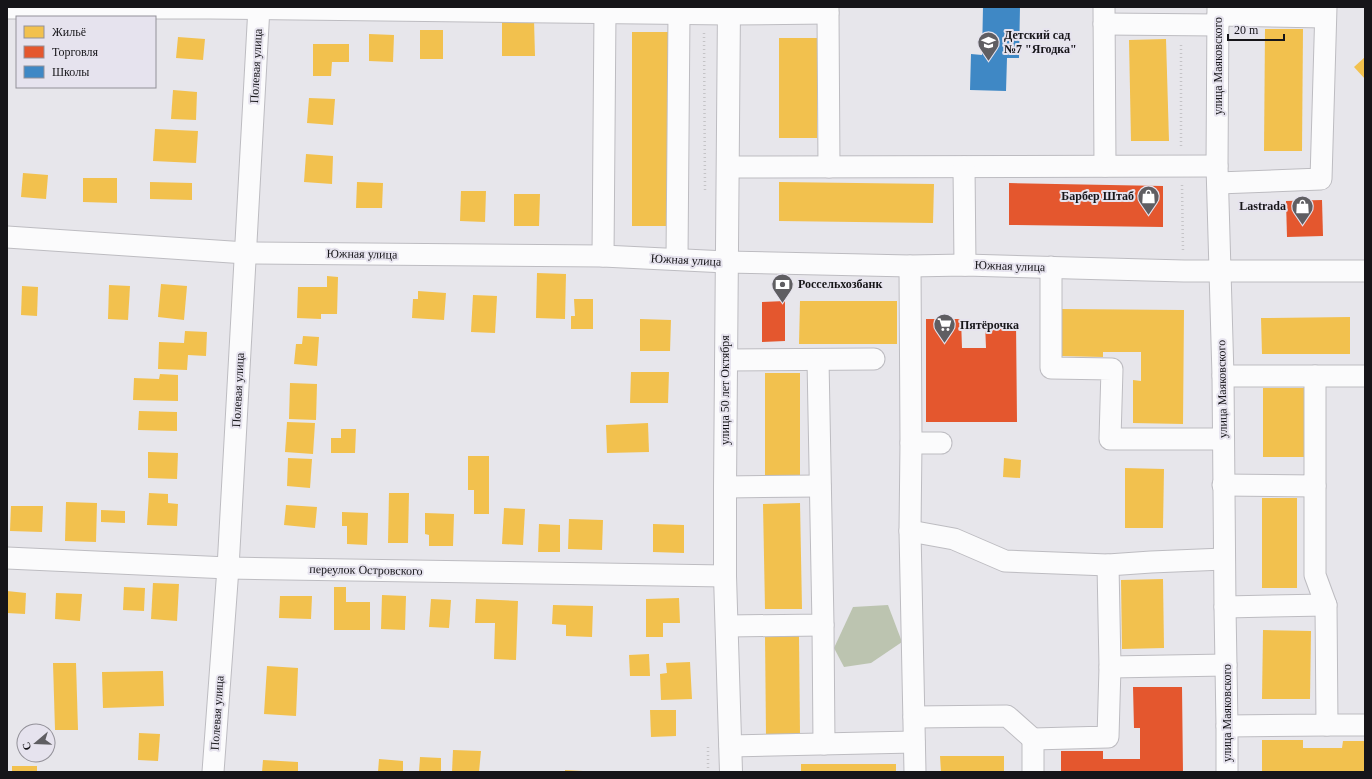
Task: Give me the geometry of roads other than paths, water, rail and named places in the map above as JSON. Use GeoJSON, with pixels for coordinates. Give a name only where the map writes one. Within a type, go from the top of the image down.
{"type":"FeatureCollection","features":[{"type":"Feature","properties":{"kind":"main road","name":"улица 50 лет Октября"},"geometry":{"type":"LineString","coordinates":[[729,10],[726,262],[725,576],[731,772]]}},
{"type":"Feature","properties":{"kind":"street"},"geometry":{"type":"LineString","coordinates":[[7,8],[258,8],[679,13],[729,10],[828,10],[829,167]]}},
{"type":"Feature","properties":{"kind":"street","name":"Полевая улица"},"geometry":{"type":"LineString","coordinates":[[213,772],[228,568],[258,8]]}},
{"type":"Feature","properties":{"kind":"street"},"geometry":{"type":"LineString","coordinates":[[604,256],[605,12]]}},
{"type":"Feature","properties":{"kind":"street"},"geometry":{"type":"LineString","coordinates":[[728,167],[1181,166],[1217,174],[1321,179],[1326,12],[1218,15],[1181,24],[1104,16],[1105,166]]}},
{"type":"Feature","properties":{"kind":"street"},"geometry":{"type":"LineString","coordinates":[[677,259],[679,13]]}},
{"type":"Feature","properties":{"kind":"street","name":"улица Маяковского"},"geometry":{"type":"LineString","coordinates":[[1218,15],[1217,174],[1223,376],[1224,559],[1228,726],[1227,772]]}},
{"type":"Feature","properties":{"kind":"street"},"geometry":{"type":"LineString","coordinates":[[964,167],[965,265]]}},
{"type":"Feature","properties":{"kind":"street","name":"Южная улица"},"geometry":{"type":"LineString","coordinates":[[7,237],[246,253],[604,256],[726,262],[910,266],[965,265],[1184,271],[1365,271]]}},
{"type":"Feature","properties":{"kind":"street"},"geometry":{"type":"LineString","coordinates":[[910,266],[910,531],[915,772]]}},
{"type":"Feature","properties":{"kind":"street"},"geometry":{"type":"LineString","coordinates":[[1051,267],[1050,368],[1112,368],[1110,439],[1223,438]]}},
{"type":"Feature","properties":{"kind":"street"},"geometry":{"type":"LineString","coordinates":[[726,360],[874,359]]}},
{"type":"Feature","properties":{"kind":"street"},"geometry":{"type":"LineString","coordinates":[[818,360],[824,744]]}},
{"type":"Feature","properties":{"kind":"street"},"geometry":{"type":"LineString","coordinates":[[1223,376],[1365,376]]}},
{"type":"Feature","properties":{"kind":"street"},"geometry":{"type":"LineString","coordinates":[[1315,376],[1315,575],[1326,605],[1327,725]]}},
{"type":"Feature","properties":{"kind":"street"},"geometry":{"type":"LineString","coordinates":[[911,443],[941,443]]}},
{"type":"Feature","properties":{"kind":"street"},"geometry":{"type":"LineString","coordinates":[[1224,485],[1315,486]]}},
{"type":"Feature","properties":{"kind":"street"},"geometry":{"type":"LineString","coordinates":[[725,488],[820,486]]}},
{"type":"Feature","properties":{"kind":"street"},"geometry":{"type":"LineString","coordinates":[[910,531],[954,539],[1005,561],[1108,565],[1224,559]]}},
{"type":"Feature","properties":{"kind":"street","name":"переулок Островского"},"geometry":{"type":"LineString","coordinates":[[7,558],[228,568],[725,576]]}},
{"type":"Feature","properties":{"kind":"street"},"geometry":{"type":"LineString","coordinates":[[914,717],[1007,716],[1033,739],[1108,737],[1110,667],[1108,565]]}},
{"type":"Feature","properties":{"kind":"street"},"geometry":{"type":"LineString","coordinates":[[1225,607],[1326,605]]}},
{"type":"Feature","properties":{"kind":"street"},"geometry":{"type":"LineString","coordinates":[[727,626],[823,625]]}},
{"type":"Feature","properties":{"kind":"street"},"geometry":{"type":"LineString","coordinates":[[1110,667],[1226,665]]}},
{"type":"Feature","properties":{"kind":"street"},"geometry":{"type":"LineString","coordinates":[[1228,726],[1365,725]]}},
{"type":"Feature","properties":{"kind":"street"},"geometry":{"type":"LineString","coordinates":[[1033,739],[1033,772]]}},
{"type":"Feature","properties":{"kind":"street"},"geometry":{"type":"LineString","coordinates":[[730,746],[914,742]]}},
{"type":"Feature","properties":{"kind":"place","name":"Детский сад №7 \"Ягодка\""},"geometry":{"type":"Point","coordinates":[989,62]}},
{"type":"Feature","properties":{"kind":"place","name":"Барбер Штаб"},"geometry":{"type":"Point","coordinates":[1149,216]}},
{"type":"Feature","properties":{"kind":"place","name":"Lastrada"},"geometry":{"type":"Point","coordinates":[1302,226]}},
{"type":"Feature","properties":{"kind":"place","name":"Россельхозбанк"},"geometry":{"type":"Point","coordinates":[782,304]}},
{"type":"Feature","properties":{"kind":"place","name":"Пятёрочка"},"geometry":{"type":"Point","coordinates":[945,344]}}]}
